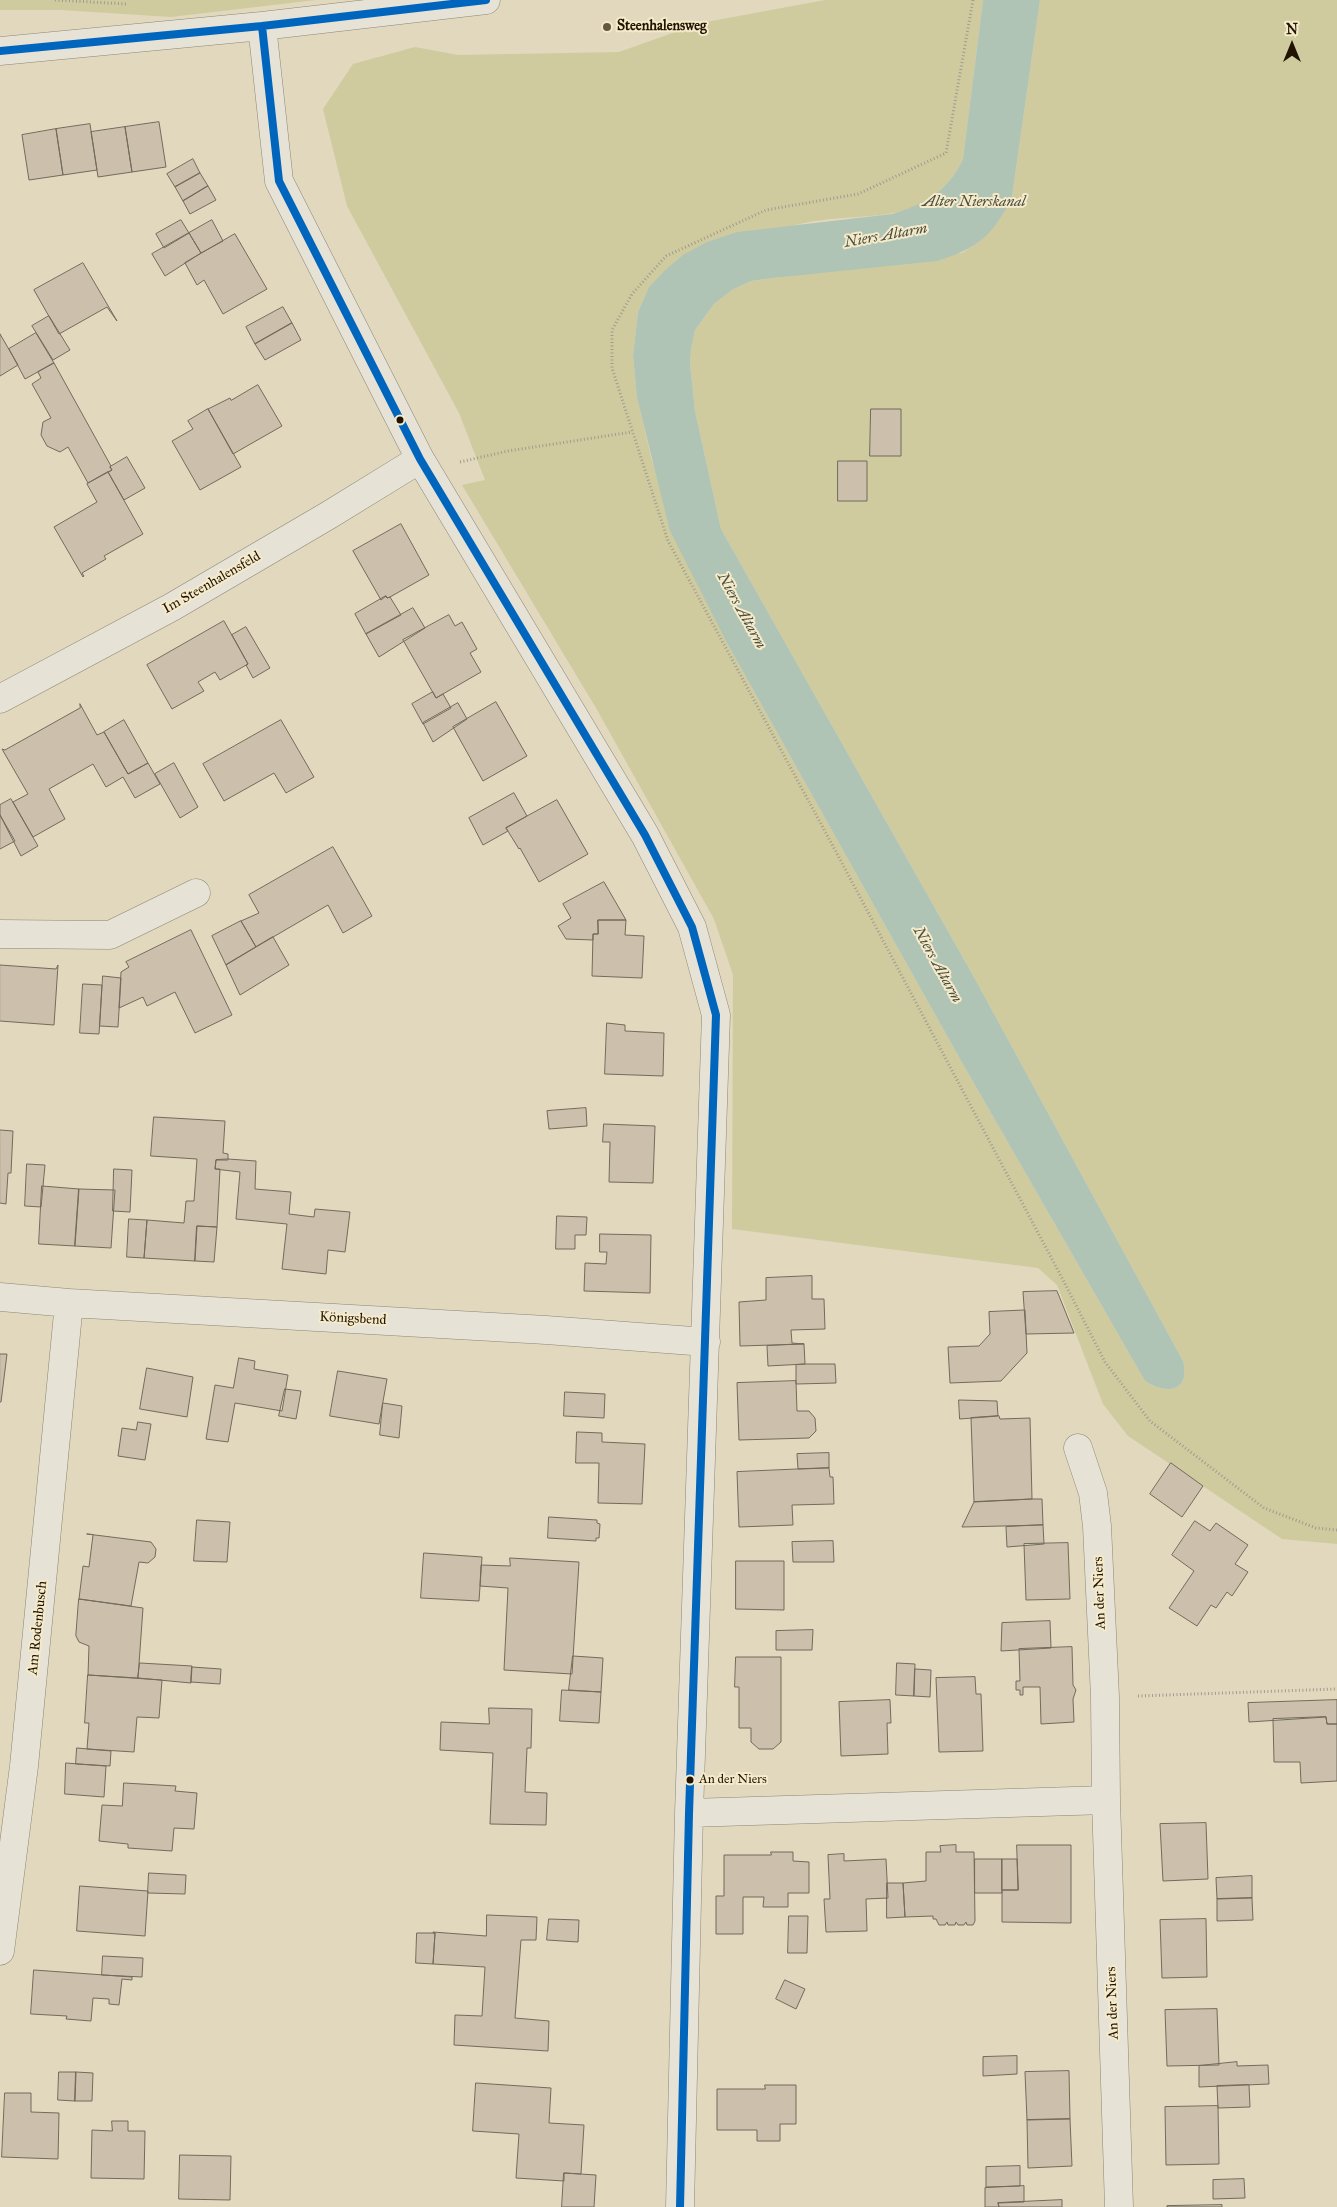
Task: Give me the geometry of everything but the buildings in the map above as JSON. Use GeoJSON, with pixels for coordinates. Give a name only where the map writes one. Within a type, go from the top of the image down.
{"type":"FeatureCollection","features":[{"type":"Feature","properties":{"kind":"street"},"geometry":{"type":"LineString","coordinates":[[0,51],[262,26],[486,0]]}},
{"type":"Feature","properties":{"kind":"street"},"geometry":{"type":"LineString","coordinates":[[262,26],[279,181],[424,466],[645,835],[692,927],[716,1015],[688,1813],[680,2207]]}},
{"type":"Feature","properties":{"kind":"street","name":"Im Steenhalensfeld"},"geometry":{"type":"LineString","coordinates":[[1,694],[172,607],[329,515],[424,466]]}},
{"type":"Feature","properties":{"kind":"street"},"geometry":{"type":"LineString","coordinates":[[0,934],[110,935],[196,893]]}},
{"type":"Feature","properties":{"kind":"street","name":"Königsbend"},"geometry":{"type":"LineString","coordinates":[[0,1297],[69,1303],[546,1330],[706,1342]]}},
{"type":"Feature","properties":{"kind":"street","name":"Am Rodenbusch"},"geometry":{"type":"LineString","coordinates":[[0,1952],[24,1766],[69,1303]]}},
{"type":"Feature","properties":{"kind":"street","name":"An der Niers"},"geometry":{"type":"LineString","coordinates":[[1078,1448],[1093,1493],[1098,1526],[1105,1697],[1106,1800],[1119,2207]]}},
{"type":"Feature","properties":{"kind":"street"},"geometry":{"type":"LineString","coordinates":[[688,1813],[1106,1800]]}},
{"type":"Feature","properties":{"kind":"path"},"geometry":{"type":"LineString","coordinates":[[973,0],[946,153],[858,194],[766,210],[708,235],[666,256],[632,294],[612,330],[612,368],[668,541],[844,865],[1058,1269],[1105,1362],[1150,1421],[1264,1508],[1316,1528],[1337,1530]]}},
{"type":"Feature","properties":{"kind":"path"},"geometry":{"type":"LineString","coordinates":[[424,466],[452,464],[508,451],[632,432]]}},
{"type":"Feature","properties":{"kind":"path"},"geometry":{"type":"LineString","coordinates":[[1105,1697],[1337,1689]]}},
{"type":"Feature","properties":{"kind":"shaded area"},"geometry":{"type":"Polygon","coordinates":[[[0,0],[316,0],[171,17],[61,10],[0,10],[0,0]]]}},
{"type":"Feature","properties":{"kind":"shaded area"},"geometry":{"type":"Polygon","coordinates":[[[825,0],[983,0],[963,159],[948,182],[931,198],[912,208],[892,213],[800,224],[663,272],[649,287],[638,312],[633,355],[637,398],[652,461],[728,645],[960,1059],[1145,1381],[1168,1389],[1180,1385],[1185,1371],[1183,1361],[975,979],[721,529],[695,411],[690,363],[691,350],[695,330],[714,304],[732,290],[751,281],[962,253],[992,229],[1012,197],[1040,0],[1337,0],[1337,1544],[1282,1539],[1128,1436],[1103,1404],[1057,1285],[1038,1268],[732,1229],[733,975],[714,919],[596,708],[462,485],[485,480],[459,413],[347,206],[323,109],[353,64],[415,47],[458,55],[619,52],[701,23],[825,0]]]}},
{"type":"Feature","properties":{"kind":"water","name":"Alter Nierskanal"},"geometry":{"type":"Polygon","coordinates":[[[983,0],[1040,0],[1012,197],[991,231],[974,245],[937,261],[751,281],[732,290],[714,304],[695,330],[690,363],[695,411],[721,529],[975,979],[1183,1361],[1185,1371],[1180,1385],[1168,1389],[1145,1381],[960,1059],[728,645],[670,531],[637,398],[633,355],[638,312],[649,287],[683,255],[707,242],[737,232],[892,214],[925,201],[950,180],[963,159],[983,0]]]}},
{"type":"Feature","properties":{"kind":"transit line"},"geometry":{"type":"LineString","coordinates":[[0,51],[262,26],[486,0]]}},
{"type":"Feature","properties":{"kind":"transit line"},"geometry":{"type":"LineString","coordinates":[[262,26],[279,181],[420,459],[645,835],[692,927],[716,1015],[689,1813],[680,2207]]}},
{"type":"Feature","properties":{"kind":"place","name":"Steenhalensweg"},"geometry":{"type":"Point","coordinates":[607,27]}},
{"type":"Feature","properties":{"kind":"place","name":"An der Niers"},"geometry":{"type":"Point","coordinates":[690,1780]}},
{"type":"Feature","properties":{"kind":"water label","name":"Niers Altarm"},"geometry":{"type":"Point","coordinates":[886,236]}},
{"type":"Feature","properties":{"kind":"water label","name":"Niers Altarm"},"geometry":{"type":"Point","coordinates":[741,611]}},
{"type":"Feature","properties":{"kind":"water label","name":"Niers Altarm"},"geometry":{"type":"Point","coordinates":[937,965]}}]}
